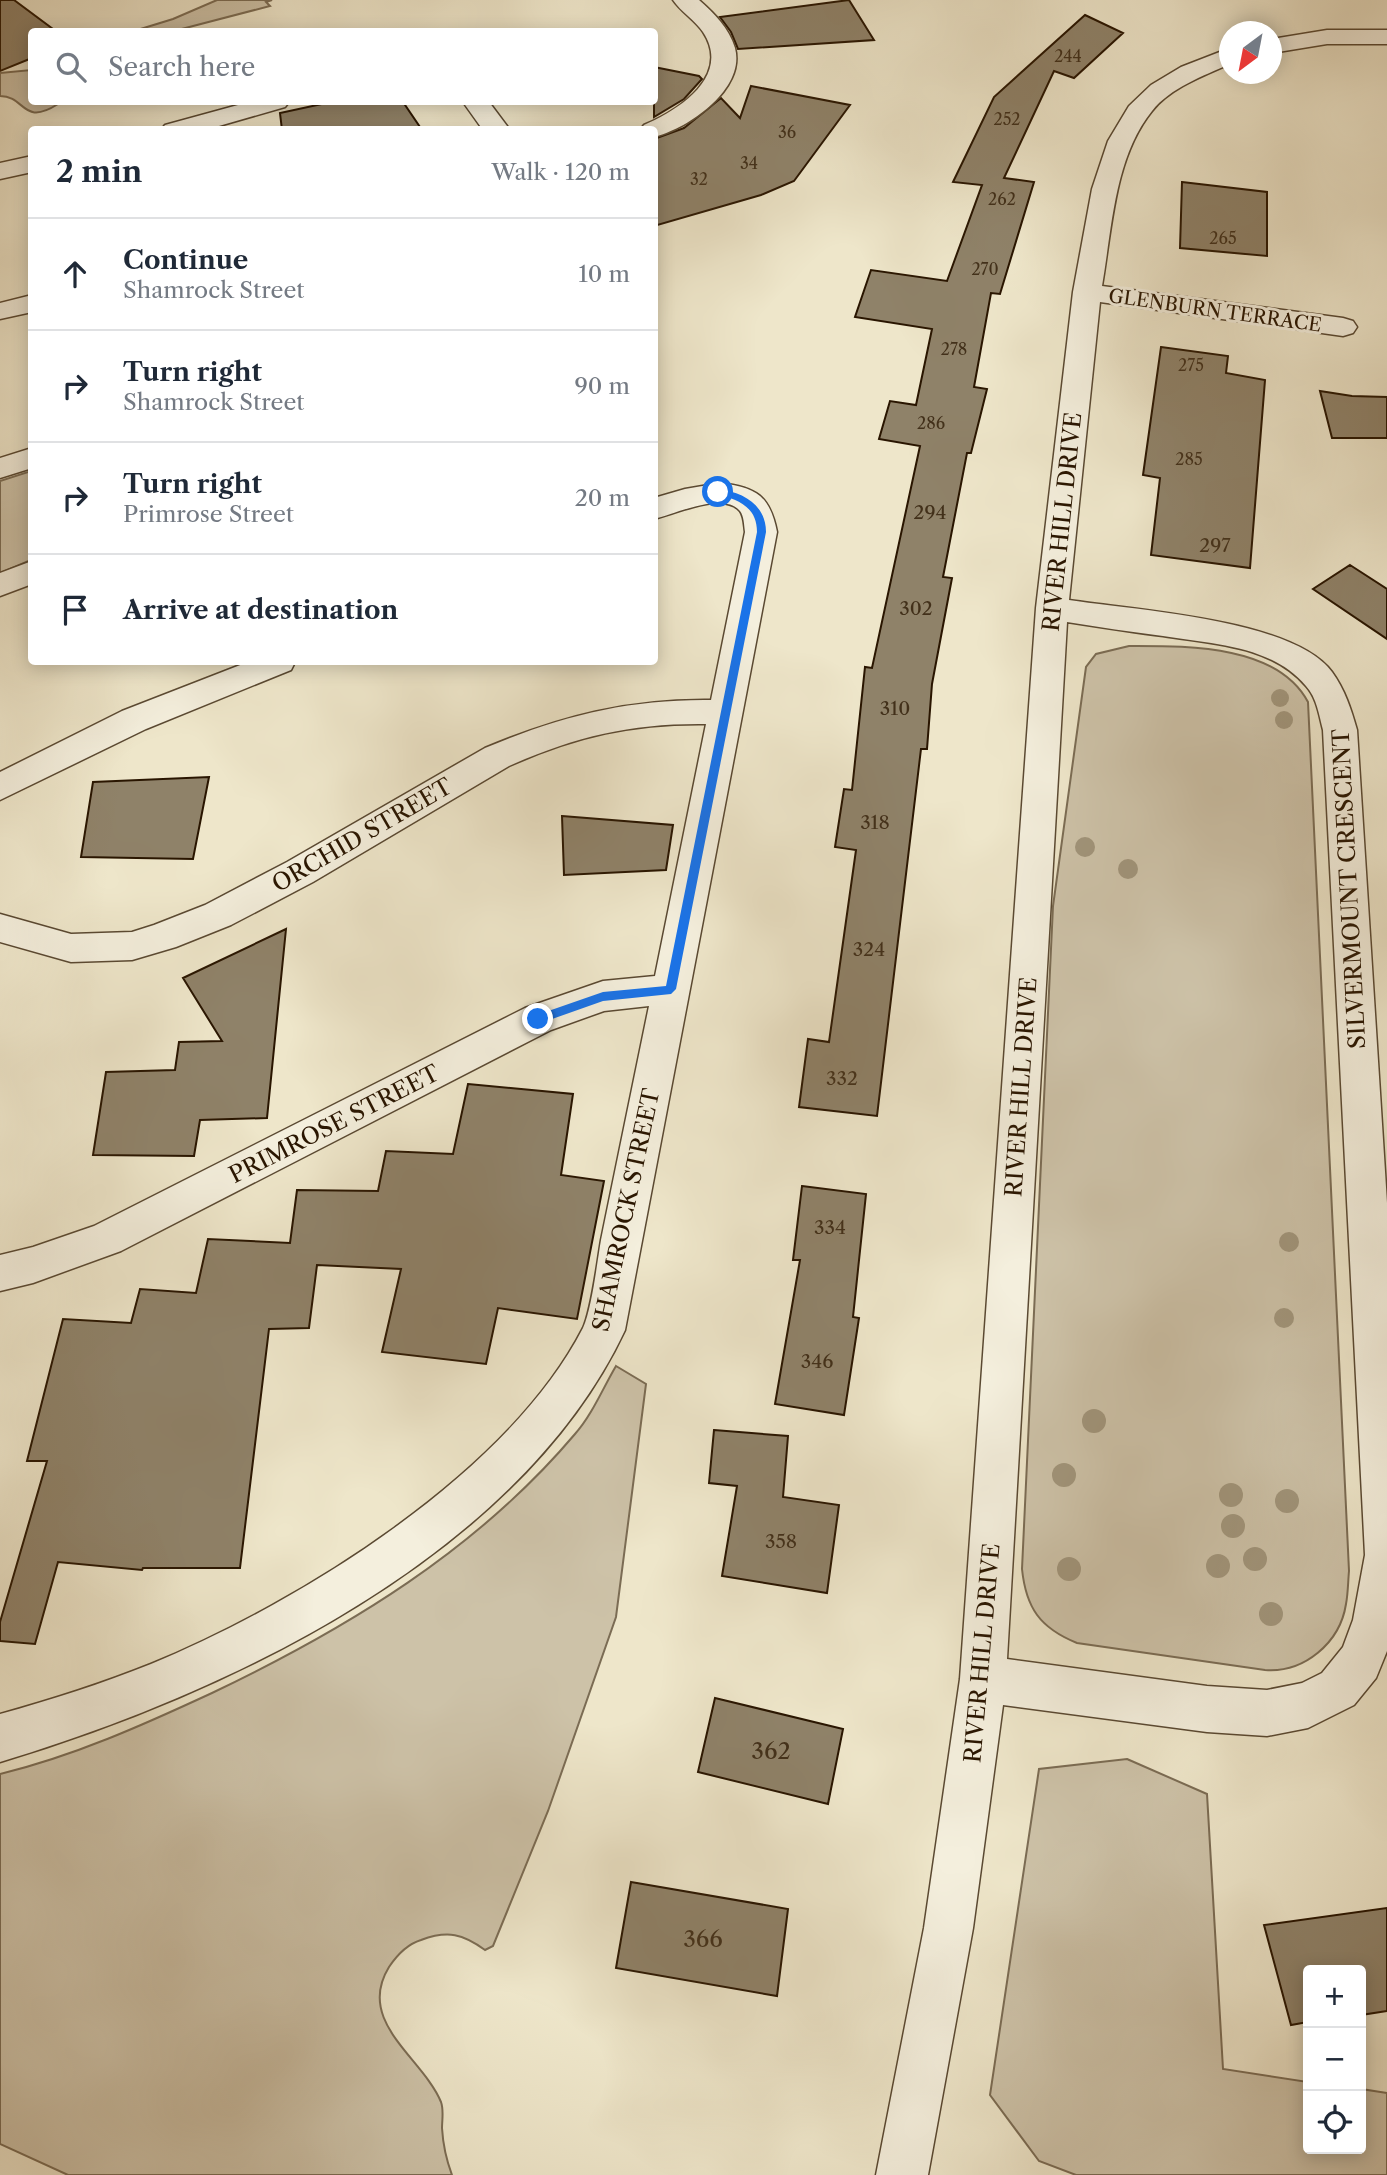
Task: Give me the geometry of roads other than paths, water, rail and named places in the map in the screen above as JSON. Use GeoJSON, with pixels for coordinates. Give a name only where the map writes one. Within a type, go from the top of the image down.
{"type":"FeatureCollection","features":[{"type":"Feature","properties":{"kind":"street"},"geometry":{"type":"LineString","coordinates":[[658,128],[695,107],[713,88],[722,70],[724,58],[715,32],[685,0]]}},
{"type":"Feature","properties":{"kind":"street"},"geometry":{"type":"LineString","coordinates":[[1282,44],[1327,37],[1387,37]]}},
{"type":"Feature","properties":{"kind":"street","name":"RIVER HILL DRIVE"},"geometry":{"type":"LineString","coordinates":[[902,2175],[921,2087],[941,1971],[969,1795],[983,1679],[1052,608],[1087,292],[1105,189],[1121,141],[1130,124],[1142,106],[1160,90],[1190,72],[1219,60]]}},
{"type":"Feature","properties":{"kind":"street"},"geometry":{"type":"LineString","coordinates":[[189,126],[265,105]]}},
{"type":"Feature","properties":{"kind":"street"},"geometry":{"type":"LineString","coordinates":[[478,105],[494,126]]}},
{"type":"Feature","properties":{"kind":"street"},"geometry":{"type":"LineString","coordinates":[[0,171],[28,165]]}},
{"type":"Feature","properties":{"kind":"street","name":"GLENBURN TERRACE"},"geometry":{"type":"LineString","coordinates":[[1087,292],[1343,327]]}},
{"type":"Feature","properties":{"kind":"street"},"geometry":{"type":"LineString","coordinates":[[0,311],[28,304]]}},
{"type":"Feature","properties":{"kind":"street"},"geometry":{"type":"LineString","coordinates":[[0,468],[28,459]]}},
{"type":"Feature","properties":{"kind":"street","name":"SHAMROCK STREET"},"geometry":{"type":"LineString","coordinates":[[0,1738],[42,1728],[133,1696],[282,1624],[419,1537],[477,1489],[548,1418],[589,1363],[604,1331],[761,532],[761,520],[757,510],[732,494],[701,494],[658,508]]}},
{"type":"Feature","properties":{"kind":"street"},"geometry":{"type":"LineString","coordinates":[[0,585],[28,574]]}},
{"type":"Feature","properties":{"kind":"street","name":"SILVERMOUNT CRESCENT"},"geometry":{"type":"LineString","coordinates":[[983,1679],[1207,1709],[1268,1713],[1308,1705],[1338,1689],[1360,1662],[1376,1620],[1387,1556],[1340,730],[1331,691],[1302,663],[1250,638],[1052,608]]}},
{"type":"Feature","properties":{"kind":"street"},"geometry":{"type":"LineString","coordinates":[[0,787],[105,733],[272,665]]}},
{"type":"Feature","properties":{"kind":"street","name":"ORCHID STREET"},"geometry":{"type":"LineString","coordinates":[[0,928],[71,948],[132,946],[163,937],[218,915],[300,872],[497,757],[529,742],[606,717],[667,711],[726,712]]}},
{"type":"Feature","properties":{"kind":"street","name":"PRIMROSE STREET"},"geometry":{"type":"LineString","coordinates":[[0,1273],[45,1261],[107,1238],[538,1019],[603,996],[671,989]]}}]}
